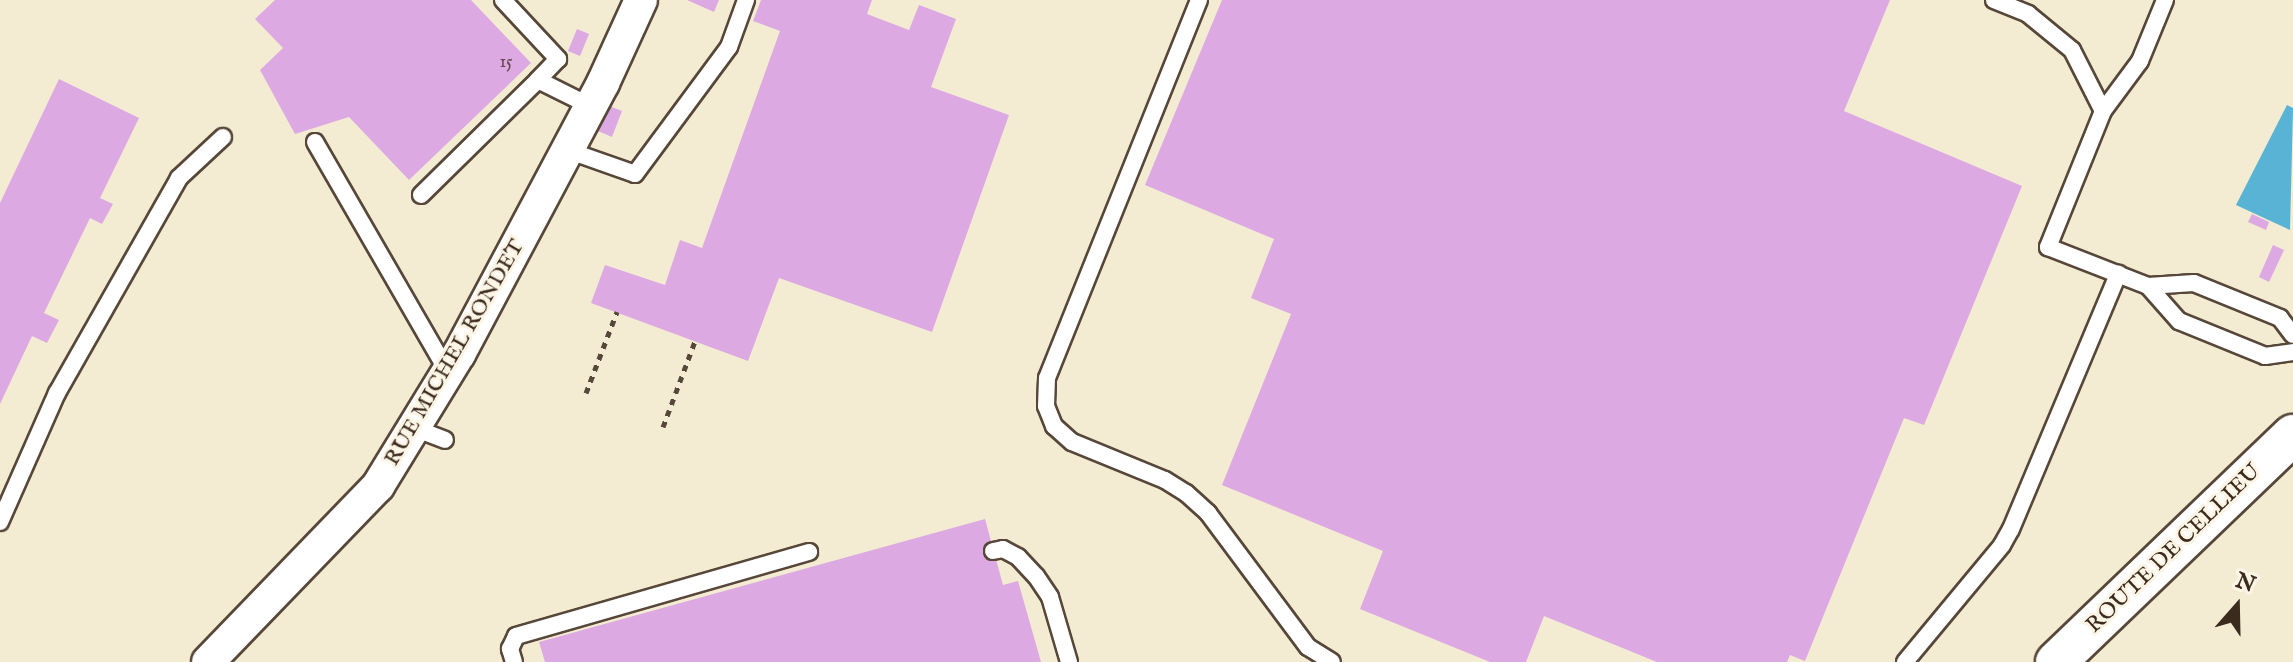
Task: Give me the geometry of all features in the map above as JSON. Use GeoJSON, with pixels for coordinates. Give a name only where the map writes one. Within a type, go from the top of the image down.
{"type":"FeatureCollection","features":[{"type":"Feature","properties":{"kind":"street","name":"RUE MICHEL RONDET"},"geometry":{"type":"LineString","coordinates":[[208,662],[378,486],[448,372],[590,106],[641,0]]}},
{"type":"Feature","properties":{"kind":"street","name":"ROUTE DE CELLIEU"},"geometry":{"type":"LineString","coordinates":[[2056,662],[2293,435]]}},
{"type":"Feature","properties":{"kind":"lane"},"geometry":{"type":"LineString","coordinates":[[421,195],[558,59],[503,0]]}},
{"type":"Feature","properties":{"kind":"lane"},"geometry":{"type":"LineString","coordinates":[[567,150],[635,174],[729,47],[746,0]]}},
{"type":"Feature","properties":{"kind":"lane"},"geometry":{"type":"LineString","coordinates":[[1199,0],[1047,378],[1046,406],[1054,426],[1072,442],[1165,480],[1186,493],[1208,513],[1308,647],[1332,662]]}},
{"type":"Feature","properties":{"kind":"lane"},"geometry":{"type":"LineString","coordinates":[[1994,0],[2028,14],[2072,50],[2103,111]]}},
{"type":"Feature","properties":{"kind":"lane"},"geometry":{"type":"LineString","coordinates":[[2165,0],[2140,61],[2103,111],[2048,247],[2148,286],[2194,283],[2280,318],[2293,335]]}},
{"type":"Feature","properties":{"kind":"lane"},"geometry":{"type":"LineString","coordinates":[[538,80],[590,106]]}},
{"type":"Feature","properties":{"kind":"lane"},"geometry":{"type":"LineString","coordinates":[[0,522],[57,393],[179,178],[223,137]]}},
{"type":"Feature","properties":{"kind":"lane"},"geometry":{"type":"LineString","coordinates":[[315,142],[448,372]]}},
{"type":"Feature","properties":{"kind":"lane"},"geometry":{"type":"LineString","coordinates":[[1905,662],[2011,529],[2118,274]]}},
{"type":"Feature","properties":{"kind":"lane"},"geometry":{"type":"LineString","coordinates":[[2148,286],[2179,321],[2265,356],[2293,352]]}},
{"type":"Feature","properties":{"kind":"lane"},"geometry":{"type":"LineString","coordinates":[[414,428],[445,440]]}},
{"type":"Feature","properties":{"kind":"lane"},"geometry":{"type":"LineString","coordinates":[[993,551],[1003,549],[1018,557],[1036,576],[1050,597],[1069,662]]}},
{"type":"Feature","properties":{"kind":"lane"},"geometry":{"type":"LineString","coordinates":[[514,662],[510,649],[516,636],[809,552]]}},
{"type":"Feature","properties":{"kind":"path"},"geometry":{"type":"LineString","coordinates":[[586,393],[617,312]]}},
{"type":"Feature","properties":{"kind":"path"},"geometry":{"type":"LineString","coordinates":[[663,427],[695,341]]}},
{"type":"Feature","properties":{"kind":"water"},"geometry":{"type":"Polygon","coordinates":[[[2287,105],[2293,108],[2290,230],[2236,205],[2287,105]]]}},
{"type":"Feature","properties":{"kind":"building"},"geometry":{"type":"Polygon","coordinates":[[[275,0],[471,0],[531,63],[409,180],[349,117],[295,134],[260,70],[283,48],[255,19],[275,0]]]}},
{"type":"Feature","properties":{"kind":"building"},"geometry":{"type":"Polygon","coordinates":[[[687,0],[719,0],[714,12],[687,0]]]}},
{"type":"Feature","properties":{"kind":"building"},"geometry":{"type":"Polygon","coordinates":[[[761,0],[872,0],[867,14],[909,30],[919,5],[956,19],[931,87],[1009,115],[932,332],[779,278],[748,361],[591,303],[605,265],[665,285],[680,240],[702,248],[780,31],[753,21],[761,0]]]}},
{"type":"Feature","properties":{"kind":"building"},"geometry":{"type":"Polygon","coordinates":[[[1222,0],[1890,0],[1844,111],[2022,186],[1924,425],[1904,418],[1805,661],[1790,655],[1787,662],[1657,662],[1544,616],[1526,662],[1490,662],[1360,609],[1383,551],[1222,485],[1291,314],[1251,298],[1274,239],[1145,185],[1222,0]]]}},
{"type":"Feature","properties":{"kind":"building"},"geometry":{"type":"Polygon","coordinates":[[[577,29],[589,34],[580,56],[568,51],[577,29]]]}},
{"type":"Feature","properties":{"kind":"building"},"geometry":{"type":"Polygon","coordinates":[[[59,79],[139,118],[100,198],[113,204],[102,224],[90,218],[44,313],[59,320],[47,343],[32,336],[0,404],[0,203],[59,79]]]}},
{"type":"Feature","properties":{"kind":"building"},"geometry":{"type":"Polygon","coordinates":[[[609,106],[622,111],[612,137],[598,131],[609,106]]]}},
{"type":"Feature","properties":{"kind":"building"},"geometry":{"type":"Polygon","coordinates":[[[2252,214],[2269,222],[2266,230],[2248,222],[2252,214]]]}},
{"type":"Feature","properties":{"kind":"building"},"geometry":{"type":"Polygon","coordinates":[[[2273,245],[2284,250],[2269,282],[2259,277],[2273,245]]]}},
{"type":"Feature","properties":{"kind":"building"},"geometry":{"type":"Polygon","coordinates":[[[985,519],[1003,585],[1018,581],[1041,662],[545,662],[539,642],[985,519]]]}}]}
